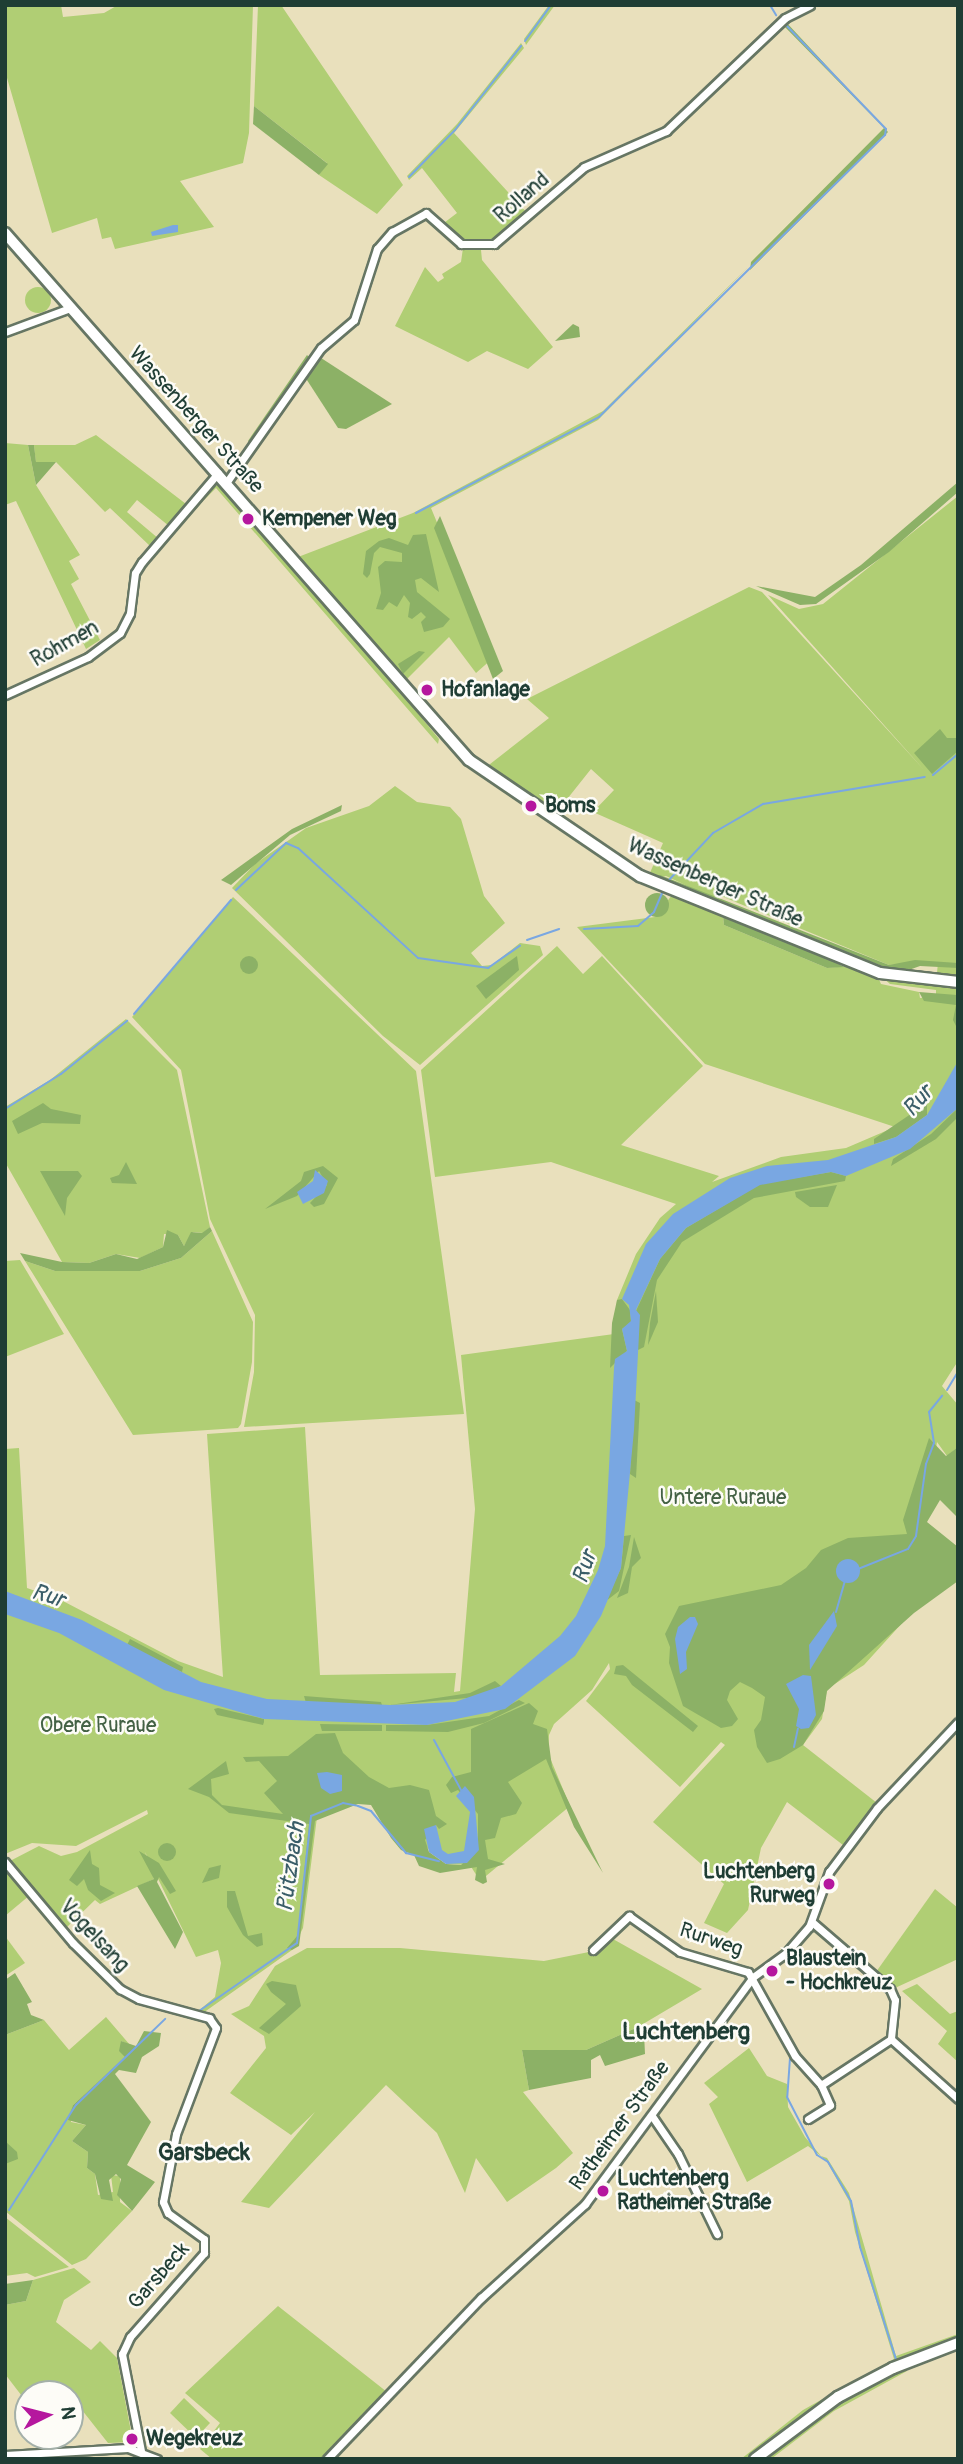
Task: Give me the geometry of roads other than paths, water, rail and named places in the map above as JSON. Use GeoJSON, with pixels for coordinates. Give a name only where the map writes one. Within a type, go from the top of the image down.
{"type":"FeatureCollection","features":[{"type":"Feature","properties":{"kind":"main road","name":"Wassenberger Straße"},"geometry":{"type":"LineString","coordinates":[[5,233],[226,482],[458,750],[615,862],[660,884],[872,970],[958,982]]}},
{"type":"Feature","properties":{"kind":"main road"},"geometry":{"type":"LineString","coordinates":[[755,2459],[838,2397],[893,2368],[958,2343]]}},
{"type":"Feature","properties":{"kind":"street","name":"Rolland"},"geometry":{"type":"LineString","coordinates":[[226,482],[321,348],[354,320],[377,249],[392,232],[426,213],[461,244],[494,244],[584,167],[666,131],[777,25],[810,5]]}},
{"type":"Feature","properties":{"kind":"street"},"geometry":{"type":"LineString","coordinates":[[5,332],[70,308]]}},
{"type":"Feature","properties":{"kind":"street","name":"Rohmen"},"geometry":{"type":"LineString","coordinates":[[5,695],[88,657],[120,633],[130,613],[135,573],[218,473]]}},
{"type":"Feature","properties":{"kind":"street","name":"Ratheimer Straße"},"geometry":{"type":"LineString","coordinates":[[327,2459],[507,2272],[565,2226],[652,2116],[753,1977],[786,1953],[812,1922],[824,1883],[836,1860],[877,1808],[958,1722]]}},
{"type":"Feature","properties":{"kind":"street","name":"Vogelsang"},"geometry":{"type":"LineString","coordinates":[[5,1862],[120,1989],[213,2022]]}},
{"type":"Feature","properties":{"kind":"street","name":"Rurweg"},"geometry":{"type":"LineString","coordinates":[[593,1950],[629,1916],[680,1952],[742,1969],[753,1977]]}},
{"type":"Feature","properties":{"kind":"street"},"geometry":{"type":"LineString","coordinates":[[812,1922],[894,1994],[891,2039]]}},
{"type":"Feature","properties":{"kind":"street"},"geometry":{"type":"LineString","coordinates":[[753,1977],[795,2056],[821,2085],[830,2105],[808,2119]]}},
{"type":"Feature","properties":{"kind":"street","name":"Garsbeck"},"geometry":{"type":"LineString","coordinates":[[141,2451],[122,2354],[130,2337],[204,2253],[204,2239],[168,2213],[163,2202],[176,2134],[216,2036],[213,2022]]}},
{"type":"Feature","properties":{"kind":"street"},"geometry":{"type":"LineString","coordinates":[[821,2085],[891,2039]]}},
{"type":"Feature","properties":{"kind":"street"},"geometry":{"type":"LineString","coordinates":[[891,2039],[958,2099]]}},
{"type":"Feature","properties":{"kind":"street"},"geometry":{"type":"LineString","coordinates":[[652,2116],[678,2154],[717,2234]]}},
{"type":"Feature","properties":{"kind":"street"},"geometry":{"type":"LineString","coordinates":[[5,2455],[72,2449],[141,2451],[157,2459]]}},
{"type":"Feature","properties":{"kind":"water"},"geometry":{"type":"Polygon","coordinates":[[[178,225],[178,232],[152,236],[151,232],[178,225]]]}},
{"type":"Feature","properties":{"kind":"water"},"geometry":{"type":"Polygon","coordinates":[[[958,1061],[958,1108],[910,1149],[846,1176],[831,1172],[760,1185],[686,1228],[660,1259],[636,1310],[640,1315],[634,1430],[621,1568],[601,1616],[575,1656],[505,1709],[427,1725],[264,1719],[164,1690],[59,1633],[5,1614],[5,1591],[82,1620],[201,1682],[267,1699],[390,1705],[455,1702],[501,1686],[560,1636],[576,1616],[598,1570],[605,1546],[615,1359],[627,1351],[622,1329],[631,1321],[629,1305],[622,1299],[646,1244],[673,1214],[730,1178],[767,1166],[828,1160],[896,1137],[927,1115],[958,1061]]]}},
{"type":"Feature","properties":{"kind":"water"},"geometry":{"type":"Polygon","coordinates":[[[315,1170],[328,1181],[324,1193],[303,1204],[297,1192],[313,1181],[315,1170]]]}},
{"type":"Feature","properties":{"kind":"water"},"geometry":{"type":"Polygon","coordinates":[[[848,1559],[857,1562],[860,1571],[857,1580],[848,1583],[839,1580],[836,1571],[839,1562],[848,1559]]]}},
{"type":"Feature","properties":{"kind":"water"},"geometry":{"type":"Polygon","coordinates":[[[834,1611],[837,1626],[810,1670],[809,1645],[834,1611]]]}},
{"type":"Feature","properties":{"kind":"water"},"geometry":{"type":"Polygon","coordinates":[[[690,1617],[695,1617],[698,1624],[686,1652],[687,1669],[680,1674],[675,1639],[678,1627],[690,1617]]]}},
{"type":"Feature","properties":{"kind":"water"},"geometry":{"type":"Polygon","coordinates":[[[803,1675],[811,1676],[816,1715],[809,1728],[801,1729],[796,1726],[799,1709],[786,1684],[803,1675]]]}},
{"type":"Feature","properties":{"kind":"water"},"geometry":{"type":"Polygon","coordinates":[[[317,1773],[342,1775],[342,1791],[330,1794],[321,1788],[317,1773]]]}},
{"type":"Feature","properties":{"kind":"water"},"geometry":{"type":"Polygon","coordinates":[[[465,1786],[474,1797],[479,1850],[467,1863],[446,1864],[429,1852],[424,1829],[436,1825],[442,1850],[448,1854],[464,1851],[470,1812],[456,1796],[465,1786]]]}},
{"type":"Feature","properties":{"kind":"waterway"},"geometry":{"type":"LineString","coordinates":[[525,41],[551,5]]}},
{"type":"Feature","properties":{"kind":"waterway"},"geometry":{"type":"LineString","coordinates":[[770,5],[776,15]]}},
{"type":"Feature","properties":{"kind":"waterway"},"geometry":{"type":"LineString","coordinates":[[416,513],[599,417],[885,135],[886,129],[786,25]]}},
{"type":"Feature","properties":{"kind":"waterway"},"geometry":{"type":"LineString","coordinates":[[409,177],[455,130],[521,46]]}},
{"type":"Feature","properties":{"kind":"waterway"},"geometry":{"type":"LineString","coordinates":[[933,775],[958,754]]}},
{"type":"Feature","properties":{"kind":"waterway"},"geometry":{"type":"LineString","coordinates":[[668,881],[713,833],[763,804],[925,777]]}},
{"type":"Feature","properties":{"kind":"waterway"},"geometry":{"type":"LineString","coordinates":[[236,890],[286,843],[298,848],[418,958],[488,968],[520,946]]}},
{"type":"Feature","properties":{"kind":"waterway"},"geometry":{"type":"LineString","coordinates":[[584,929],[638,926],[654,912],[664,889]]}},
{"type":"Feature","properties":{"kind":"waterway"},"geometry":{"type":"LineString","coordinates":[[134,1014],[231,900]]}},
{"type":"Feature","properties":{"kind":"waterway"},"geometry":{"type":"LineString","coordinates":[[527,940],[559,929]]}},
{"type":"Feature","properties":{"kind":"waterway"},"geometry":{"type":"LineString","coordinates":[[5,1109],[61,1074],[127,1021]]}},
{"type":"Feature","properties":{"kind":"waterway"},"geometry":{"type":"LineString","coordinates":[[947,1390],[958,1372]]}},
{"type":"Feature","properties":{"kind":"waterway"},"geometry":{"type":"LineString","coordinates":[[858,1569],[908,1549],[916,1536],[926,1464],[934,1443],[929,1412],[942,1396]]}},
{"type":"Feature","properties":{"kind":"waterway"},"geometry":{"type":"LineString","coordinates":[[836,1612],[845,1581]]}},
{"type":"Feature","properties":{"kind":"waterway"},"geometry":{"type":"LineString","coordinates":[[794,1747],[798,1728]]}},
{"type":"Feature","properties":{"kind":"waterway","name":"Pützbach"},"geometry":{"type":"LineString","coordinates":[[434,1740],[461,1790]]}},
{"type":"Feature","properties":{"kind":"waterway","name":"Pützbach"},"geometry":{"type":"LineString","coordinates":[[199,2011],[297,1943],[311,1816],[343,1803],[358,1806],[371,1811],[406,1853],[439,1861]]}},
{"type":"Feature","properties":{"kind":"waterway","name":"Pützbach"},"geometry":{"type":"LineString","coordinates":[[9,2210],[76,2105],[165,2019]]}},
{"type":"Feature","properties":{"kind":"waterway"},"geometry":{"type":"LineString","coordinates":[[790,2058],[787,2097],[817,2155],[828,2162],[851,2201],[860,2247],[896,2359]]}},
{"type":"Feature","properties":{"kind":"place","name":"Kempener Weg"},"geometry":{"type":"Point","coordinates":[248,519]}},
{"type":"Feature","properties":{"kind":"place","name":"Hofanlage"},"geometry":{"type":"Point","coordinates":[427,690]}},
{"type":"Feature","properties":{"kind":"place","name":"Boms"},"geometry":{"type":"Point","coordinates":[531,806]}},
{"type":"Feature","properties":{"kind":"place","name":"Luchtenberg Rurweg"},"geometry":{"type":"Point","coordinates":[829,1884]}},
{"type":"Feature","properties":{"kind":"place","name":"Blaustein - Hochkreuz"},"geometry":{"type":"Point","coordinates":[772,1971]}},
{"type":"Feature","properties":{"kind":"place","name":"Luchtenberg Ratheimer Straße"},"geometry":{"type":"Point","coordinates":[603,2191]}},
{"type":"Feature","properties":{"kind":"place","name":"Wegekreuz"},"geometry":{"type":"Point","coordinates":[132,2439]}},
{"type":"Feature","properties":{"kind":"district","name":"Luchtenberg"},"geometry":{"type":"Point","coordinates":[686,2032]}},
{"type":"Feature","properties":{"kind":"district","name":"Garsbeck"},"geometry":{"type":"Point","coordinates":[204,2153]}},
{"type":"Feature","properties":{"kind":"water label","name":"Rur"},"geometry":{"type":"Point","coordinates":[918,1101]}},
{"type":"Feature","properties":{"kind":"water label","name":"Rur"},"geometry":{"type":"Point","coordinates":[585,1567]}},
{"type":"Feature","properties":{"kind":"water label","name":"Rur"},"geometry":{"type":"Point","coordinates":[48,1596]}},
{"type":"Feature","properties":{"kind":"park label","name":"Untere Ruraue"},"geometry":{"type":"Point","coordinates":[723,1498]}},
{"type":"Feature","properties":{"kind":"park label","name":"Obere Ruraue"},"geometry":{"type":"Point","coordinates":[98,1726]}}]}
